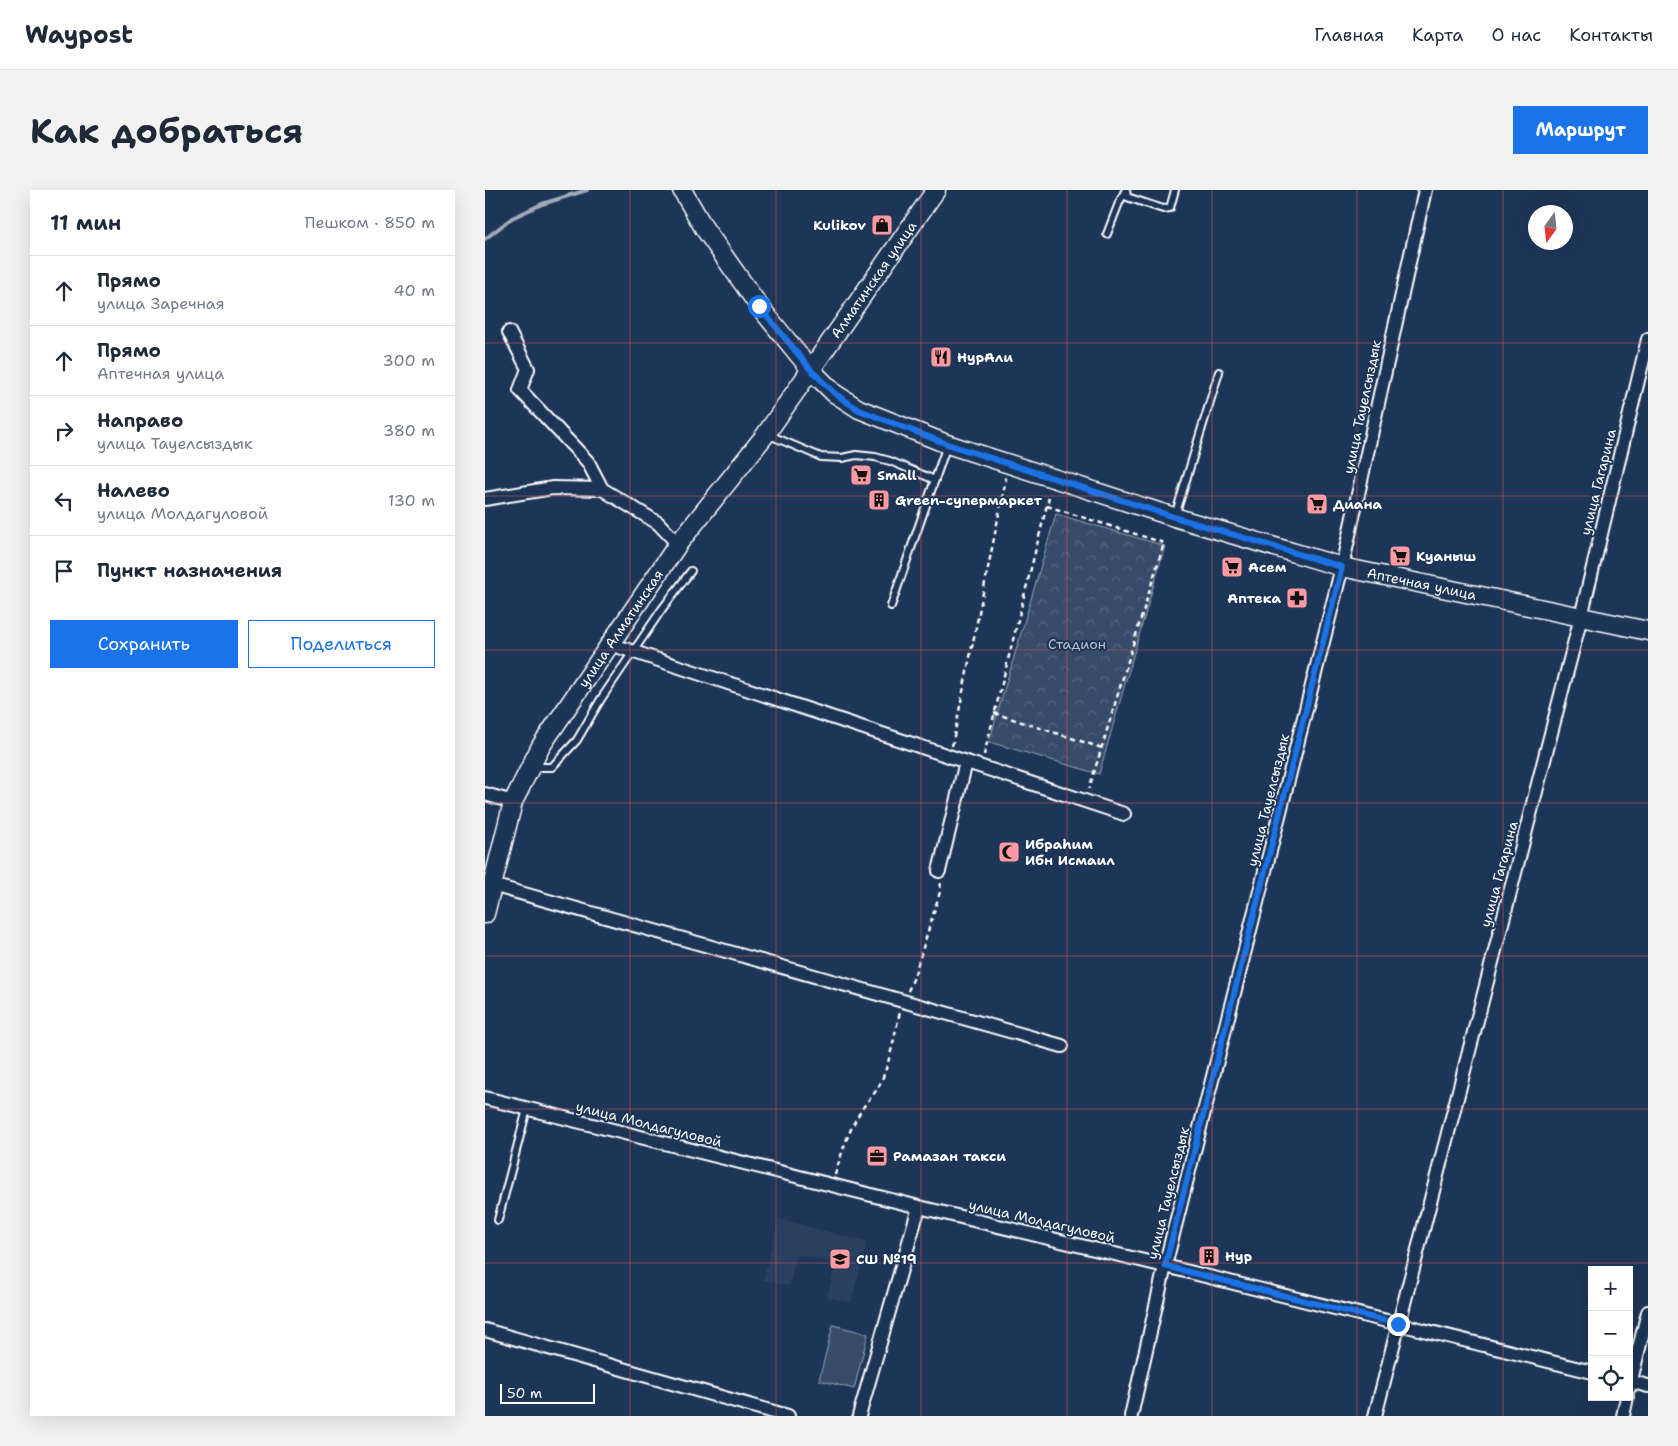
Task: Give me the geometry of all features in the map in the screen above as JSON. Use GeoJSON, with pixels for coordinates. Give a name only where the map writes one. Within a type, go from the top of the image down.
{"type":"FeatureCollection","features":[{"type":"Feature","properties":{"kind":"main road","name":"Аптечная улица"},"geometry":{"type":"LineString","coordinates":[[682,190],[704,228],[759,306],[811,370],[834,393],[859,410],[947,444],[1174,517],[1342,567],[1648,631]]}},
{"type":"Feature","properties":{"kind":"main road","name":"Алматинская улица"},"geometry":{"type":"LineString","coordinates":[[811,370],[936,190]]}},
{"type":"Feature","properties":{"kind":"main road","name":"улица Алматинская"},"geometry":{"type":"LineString","coordinates":[[485,914],[513,802],[541,746],[678,544],[766,434],[811,370]]}},
{"type":"Feature","properties":{"kind":"street","name":"улица Тауелсыздык"},"geometry":{"type":"LineString","coordinates":[[1131,1416],[1165,1266],[1342,567],[1425,190]]}},
{"type":"Feature","properties":{"kind":"street"},"geometry":{"type":"LineString","coordinates":[[509,332],[527,369],[520,390],[588,462],[602,489]]}},
{"type":"Feature","properties":{"kind":"street","name":"улица Гагарина"},"geometry":{"type":"LineString","coordinates":[[1375,1416],[1581,617],[1648,339]]}},
{"type":"Feature","properties":{"kind":"street"},"geometry":{"type":"LineString","coordinates":[[485,499],[553,488],[602,489],[658,523],[678,544]]}},
{"type":"Feature","properties":{"kind":"street"},"geometry":{"type":"LineString","coordinates":[[610,644],[1124,814]]}},
{"type":"Feature","properties":{"kind":"street"},"geometry":{"type":"LineString","coordinates":[[939,872],[966,762]]}},
{"type":"Feature","properties":{"kind":"street"},"geometry":{"type":"LineString","coordinates":[[485,794],[513,802]]}},
{"type":"Feature","properties":{"kind":"street"},"geometry":{"type":"LineString","coordinates":[[492,885],[1061,1046]]}},
{"type":"Feature","properties":{"kind":"street","name":"улица Молдагуловой"},"geometry":{"type":"LineString","coordinates":[[485,1098],[832,1186],[1588,1371]]}},
{"type":"Feature","properties":{"kind":"street"},"geometry":{"type":"LineString","coordinates":[[859,1416],[919,1207]]}},
{"type":"Feature","properties":{"kind":"street"},"geometry":{"type":"LineString","coordinates":[[1633,1372],[1648,1312]]}},
{"type":"Feature","properties":{"kind":"street"},"geometry":{"type":"LineString","coordinates":[[485,1330],[788,1416]]}},
{"type":"Feature","properties":{"kind":"street"},"geometry":{"type":"LineString","coordinates":[[1633,1384],[1648,1386]]}},
{"type":"Feature","properties":{"kind":"street"},"geometry":{"type":"LineString","coordinates":[[1623,1416],[1626,1401]]}},
{"type":"Feature","properties":{"kind":"lane"},"geometry":{"type":"LineString","coordinates":[[1126,191],[1127,197],[1163,209],[1170,208],[1175,190]]}},
{"type":"Feature","properties":{"kind":"lane"},"geometry":{"type":"LineString","coordinates":[[1107,234],[1126,191]]}},
{"type":"Feature","properties":{"kind":"lane"},"geometry":{"type":"LineString","coordinates":[[1174,517],[1219,372]]}},
{"type":"Feature","properties":{"kind":"lane"},"geometry":{"type":"LineString","coordinates":[[766,434],[821,457],[841,458],[856,455],[890,461],[935,480]]}},
{"type":"Feature","properties":{"kind":"lane"},"geometry":{"type":"LineString","coordinates":[[891,606],[947,444]]}},
{"type":"Feature","properties":{"kind":"lane"},"geometry":{"type":"LineString","coordinates":[[530,766],[552,767],[577,740],[601,699],[662,609],[691,571]]}},
{"type":"Feature","properties":{"kind":"lane"},"geometry":{"type":"LineString","coordinates":[[498,1220],[527,1108]]}},
{"type":"Feature","properties":{"kind":"path"},"geometry":{"type":"LineString","coordinates":[[950,757],[1006,479],[997,476]]}},
{"type":"Feature","properties":{"kind":"path"},"geometry":{"type":"LineString","coordinates":[[981,766],[1050,493]]}},
{"type":"Feature","properties":{"kind":"path"},"geometry":{"type":"LineString","coordinates":[[1047,506],[1164,542],[1086,800]]}},
{"type":"Feature","properties":{"kind":"path"},"geometry":{"type":"LineString","coordinates":[[994,713],[1102,748]]}},
{"type":"Feature","properties":{"kind":"path"},"geometry":{"type":"LineString","coordinates":[[832,1186],[844,1144],[861,1110],[878,1086],[883,1075],[903,1001],[914,978],[940,892],[939,872]]}},
{"type":"Feature","properties":{"kind":"shaded area","name":"СШ №19"},"geometry":{"type":"Polygon","coordinates":[[[779,1219],[867,1242],[851,1303],[827,1297],[836,1264],[797,1254],[789,1286],[763,1280],[779,1219]]]}},
{"type":"Feature","properties":{"kind":"green space","name":"Стадион"},"geometry":{"type":"Polygon","coordinates":[[[1056,514],[1165,546],[1099,774],[989,742],[1056,514]]]}},
{"type":"Feature","properties":{"kind":"green space"},"geometry":{"type":"Polygon","coordinates":[[[833,1325],[868,1334],[854,1389],[819,1380],[833,1325]]]}},
{"type":"Feature","properties":{"kind":"waterway"},"geometry":{"type":"LineString","coordinates":[[485,239],[512,218],[542,204],[587,190]]}},
{"type":"Feature","properties":{"kind":"place","name":"Kulikov"},"geometry":{"type":"Point","coordinates":[882,225]}},
{"type":"Feature","properties":{"kind":"place","name":"НурАли"},"geometry":{"type":"Point","coordinates":[941,357]}},
{"type":"Feature","properties":{"kind":"place","name":"Small"},"geometry":{"type":"Point","coordinates":[861,475]}},
{"type":"Feature","properties":{"kind":"place","name":"Green-супермаркет"},"geometry":{"type":"Point","coordinates":[879,500]}},
{"type":"Feature","properties":{"kind":"place","name":"Диана"},"geometry":{"type":"Point","coordinates":[1317,504]}},
{"type":"Feature","properties":{"kind":"place","name":"Куаныш"},"geometry":{"type":"Point","coordinates":[1400,556]}},
{"type":"Feature","properties":{"kind":"place","name":"Асем"},"geometry":{"type":"Point","coordinates":[1232,567]}},
{"type":"Feature","properties":{"kind":"place","name":"Аптека"},"geometry":{"type":"Point","coordinates":[1297,598]}},
{"type":"Feature","properties":{"kind":"place","name":"Ибраһим Ибн Исмаил"},"geometry":{"type":"Point","coordinates":[1009,852]}},
{"type":"Feature","properties":{"kind":"place","name":"Рамазан такси"},"geometry":{"type":"Point","coordinates":[877,1156]}},
{"type":"Feature","properties":{"kind":"place","name":"Нур"},"geometry":{"type":"Point","coordinates":[1209,1256]}},
{"type":"Feature","properties":{"kind":"place","name":"СШ №19"},"geometry":{"type":"Point","coordinates":[840,1259]}},
{"type":"Feature","properties":{"kind":"route"},"geometry":{"type":"LineString","coordinates":[[759,306],[811,370],[834,393],[859,410],[947,444],[1174,517],[1342,567],[1165,1266],[1398,1324]]}}]}
